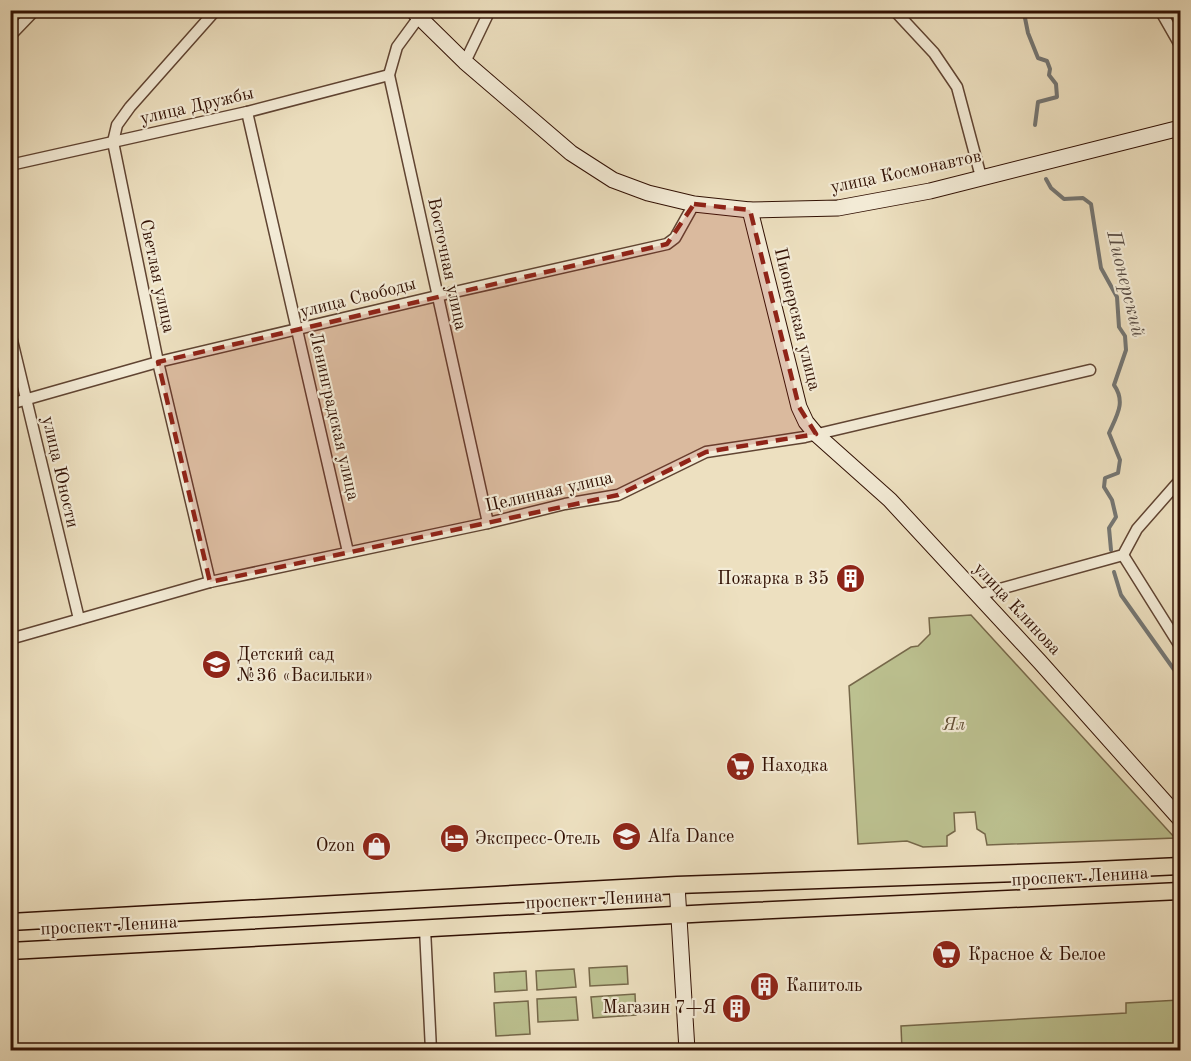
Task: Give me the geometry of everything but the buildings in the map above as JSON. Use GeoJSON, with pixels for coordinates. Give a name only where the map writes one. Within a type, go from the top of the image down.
{"type":"FeatureCollection","features":[{"type":"Feature","properties":{"kind":"main road","name":"проспект Ленина"},"geometry":{"type":"LineString","coordinates":[[10,922],[677,885],[1074,872],[1180,866]]}},
{"type":"Feature","properties":{"kind":"main road","name":"проспект Ленина"},"geometry":{"type":"LineString","coordinates":[[10,951],[1180,891]]}},
{"type":"Feature","properties":{"kind":"main road"},"geometry":{"type":"LineString","coordinates":[[136,915],[138,944]]}},
{"type":"Feature","properties":{"kind":"street"},"geometry":{"type":"LineString","coordinates":[[10,36],[35,10]]}},
{"type":"Feature","properties":{"kind":"street"},"geometry":{"type":"LineString","coordinates":[[113,142],[117,125],[130,107],[216,10]]}},
{"type":"Feature","properties":{"kind":"street"},"geometry":{"type":"LineString","coordinates":[[465,62],[490,10]]}},
{"type":"Feature","properties":{"kind":"street"},"geometry":{"type":"LineString","coordinates":[[894,10],[934,53],[957,87],[981,177]]}},
{"type":"Feature","properties":{"kind":"street"},"geometry":{"type":"LineString","coordinates":[[1160,10],[1180,45]]}},
{"type":"Feature","properties":{"kind":"street","name":"улица Космонавтов"},"geometry":{"type":"LineString","coordinates":[[416,14],[465,62],[571,153],[613,180],[648,193],[694,204],[750,210],[838,208],[930,191],[1180,128]]}},
{"type":"Feature","properties":{"kind":"street","name":"Восточная улица"},"geometry":{"type":"LineString","coordinates":[[416,14],[397,47],[389,75],[488,524]]}},
{"type":"Feature","properties":{"kind":"street","name":"улица Дружбы"},"geometry":{"type":"LineString","coordinates":[[10,165],[247,112],[389,75]]}},
{"type":"Feature","properties":{"kind":"street","name":"Ленинградская улица"},"geometry":{"type":"LineString","coordinates":[[247,112],[348,552]]}},
{"type":"Feature","properties":{"kind":"street","name":"Светлая улица"},"geometry":{"type":"LineString","coordinates":[[113,142],[158,362],[210,582]]}},
{"type":"Feature","properties":{"kind":"street","name":"улица Свободы"},"geometry":{"type":"LineString","coordinates":[[10,404],[158,362],[667,244],[675,238],[694,204]]}},
{"type":"Feature","properties":{"kind":"street","name":"Пионерская улица"},"geometry":{"type":"LineString","coordinates":[[750,210],[799,407],[806,422],[816,434]]}},
{"type":"Feature","properties":{"kind":"street","name":"улица Юности"},"geometry":{"type":"LineString","coordinates":[[10,332],[79,619]]}},
{"type":"Feature","properties":{"kind":"street","name":"Целинная улица"},"geometry":{"type":"LineString","coordinates":[[10,639],[210,582],[488,524],[565,504],[618,495],[706,452],[816,434],[1090,370]]}},
{"type":"Feature","properties":{"kind":"street","name":"улица Клинова"},"geometry":{"type":"LineString","coordinates":[[816,434],[890,500],[1180,819]]}},
{"type":"Feature","properties":{"kind":"street"},"geometry":{"type":"LineString","coordinates":[[978,595],[1123,555],[1137,529],[1180,480]]}},
{"type":"Feature","properties":{"kind":"street"},"geometry":{"type":"LineString","coordinates":[[1123,555],[1180,646]]}},
{"type":"Feature","properties":{"kind":"street"},"geometry":{"type":"LineString","coordinates":[[677,885],[687,1050]]}},
{"type":"Feature","properties":{"kind":"street"},"geometry":{"type":"LineString","coordinates":[[424,928],[431,1050]]}},
{"type":"Feature","properties":{"kind":"highlighted area"},"geometry":{"type":"Polygon","coordinates":[[[694,204],[750,210],[799,407],[816,434],[706,452],[618,495],[210,582],[158,362],[667,244],[694,204]]]}},
{"type":"Feature","properties":{"kind":"green space","name":"Ял"},"geometry":{"type":"Polygon","coordinates":[[[971,615],[1175,838],[987,845],[985,834],[977,829],[975,812],[954,813],[955,831],[947,836],[947,846],[923,847],[907,841],[858,844],[849,686],[911,647],[918,646],[930,634],[929,618],[971,615]]]}},
{"type":"Feature","properties":{"kind":"green space"},"geometry":{"type":"Polygon","coordinates":[[[627,966],[628,984],[590,986],[589,968],[627,966]]]}},
{"type":"Feature","properties":{"kind":"green space"},"geometry":{"type":"Polygon","coordinates":[[[574,969],[576,987],[537,990],[536,971],[574,969]]]}},
{"type":"Feature","properties":{"kind":"green space"},"geometry":{"type":"Polygon","coordinates":[[[526,971],[527,990],[495,992],[494,973],[526,971]]]}},
{"type":"Feature","properties":{"kind":"green space"},"geometry":{"type":"Polygon","coordinates":[[[635,994],[636,1015],[593,1018],[591,997],[635,994]]]}},
{"type":"Feature","properties":{"kind":"green space"},"geometry":{"type":"Polygon","coordinates":[[[576,997],[578,1020],[538,1022],[537,999],[576,997]]]}},
{"type":"Feature","properties":{"kind":"green space"},"geometry":{"type":"Polygon","coordinates":[[[1179,1000],[1180,1050],[902,1050],[901,1026],[1126,1013],[1126,1003],[1179,1000]]]}},
{"type":"Feature","properties":{"kind":"green space"},"geometry":{"type":"Polygon","coordinates":[[[528,1001],[530,1034],[496,1036],[494,1003],[528,1001]]]}},
{"type":"Feature","properties":{"kind":"waterway","name":"Пионерский"},"geometry":{"type":"LineString","coordinates":[[1020,10],[1024,13],[1028,33],[1038,58],[1047,61],[1050,69],[1049,75],[1056,84],[1057,97],[1038,102],[1035,125]]}},
{"type":"Feature","properties":{"kind":"waterway","name":"Пионерский"},"geometry":{"type":"LineString","coordinates":[[1046,179],[1051,188],[1064,199],[1083,198],[1091,204],[1101,268],[1117,297],[1119,327],[1125,336],[1126,350],[1114,385],[1118,391],[1120,403],[1109,433],[1120,460],[1118,473],[1105,478],[1104,487],[1112,500],[1116,517],[1109,528],[1111,550]]}},
{"type":"Feature","properties":{"kind":"waterway","name":"Пионерский"},"geometry":{"type":"LineString","coordinates":[[1114,572],[1121,595],[1180,678]]}},
{"type":"Feature","properties":{"kind":"place","name":"Пожарка в 35"},"geometry":{"type":"Point","coordinates":[850,579]}},
{"type":"Feature","properties":{"kind":"place","name":"Детский сад №36 «Васильки»"},"geometry":{"type":"Point","coordinates":[216,665]}},
{"type":"Feature","properties":{"kind":"place","name":"Находка"},"geometry":{"type":"Point","coordinates":[740,766]}},
{"type":"Feature","properties":{"kind":"place","name":"Alfa Dance"},"geometry":{"type":"Point","coordinates":[626,837]}},
{"type":"Feature","properties":{"kind":"place","name":"Экспресс-Отель"},"geometry":{"type":"Point","coordinates":[454,839]}},
{"type":"Feature","properties":{"kind":"place","name":"Ozon"},"geometry":{"type":"Point","coordinates":[376,846]}},
{"type":"Feature","properties":{"kind":"place","name":"Красное & Белое"},"geometry":{"type":"Point","coordinates":[947,955]}},
{"type":"Feature","properties":{"kind":"place","name":"Капитоль"},"geometry":{"type":"Point","coordinates":[765,986]}},
{"type":"Feature","properties":{"kind":"place","name":"Магазин 7+Я"},"geometry":{"type":"Point","coordinates":[737,1008]}}]}
